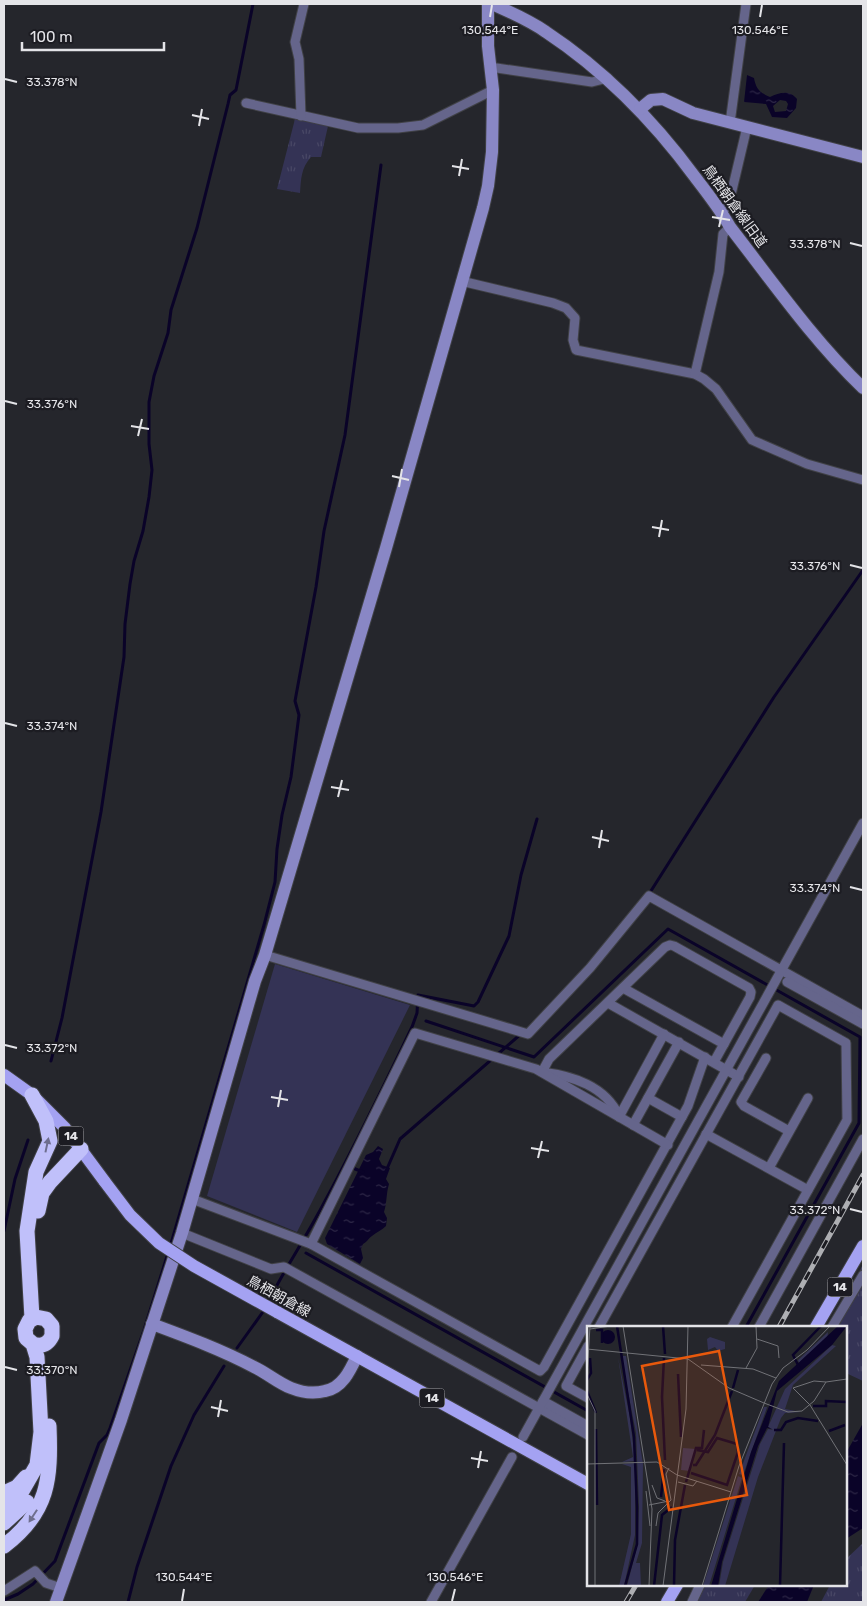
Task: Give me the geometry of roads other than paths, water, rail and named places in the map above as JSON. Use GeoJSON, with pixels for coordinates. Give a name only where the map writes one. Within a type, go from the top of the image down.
{"type":"FeatureCollection","features":[{"type":"Feature","properties":{"kind":"highway"},"geometry":{"type":"LineString","coordinates":[[32,1095],[46,1121],[50,1141],[36,1172],[28,1231],[37,1318]]}},
{"type":"Feature","properties":{"kind":"highway"},"geometry":{"type":"LineString","coordinates":[[32,1191],[40,1176],[57,1162],[81,1149]]}},
{"type":"Feature","properties":{"kind":"highway"},"geometry":{"type":"LineString","coordinates":[[37,1318],[36,1231],[42,1193],[81,1149]]}},
{"type":"Feature","properties":{"kind":"highway"},"geometry":{"type":"LineString","coordinates":[[4,1509],[18,1498],[37,1465],[41,1432],[37,1357],[39,1344],[52,1336],[53,1331],[50,1322],[37,1318],[26,1325],[24,1329],[26,1338],[39,1344]]}},
{"type":"Feature","properties":{"kind":"highway"},"geometry":{"type":"LineString","coordinates":[[4,1546],[21,1533],[36,1514],[43,1497],[50,1463],[49,1435],[39,1344]]}},
{"type":"Feature","properties":{"kind":"highway"},"geometry":{"type":"LineString","coordinates":[[4,1523],[32,1496],[44,1465],[49,1435]]}},
{"type":"Feature","properties":{"kind":"highway"},"geometry":{"type":"LineString","coordinates":[[4,1493],[17,1487],[37,1465]]}},
{"type":"Feature","properties":{"kind":"main road","name":"鳥栖朝倉線"},"geometry":{"type":"LineString","coordinates":[[4,1075],[32,1095],[66,1128],[130,1215],[158,1243],[194,1266],[276,1312],[587,1483]]}},
{"type":"Feature","properties":{"kind":"main road","name":"14"},"geometry":{"type":"LineString","coordinates":[[817,1326],[863,1246]]}},
{"type":"Feature","properties":{"kind":"main road"},"geometry":{"type":"LineString","coordinates":[[667,1602],[676,1586]]}},
{"type":"Feature","properties":{"kind":"street"},"geometry":{"type":"LineString","coordinates":[[301,116],[299,59],[295,42],[304,4]]}},
{"type":"Feature","properties":{"kind":"street"},"geometry":{"type":"LineString","coordinates":[[56,1602],[121,1420],[182,1232],[383,557],[488,186],[492,152],[493,90],[488,46],[490,4]]}},
{"type":"Feature","properties":{"kind":"street","name":"鳥栖朝倉線旧道"},"geometry":{"type":"LineString","coordinates":[[490,4],[544,30],[608,78],[640,109],[675,149],[722,213],[730,227],[805,322],[845,371],[863,388]]}},
{"type":"Feature","properties":{"kind":"street"},"geometry":{"type":"LineString","coordinates":[[730,123],[746,4]]}},
{"type":"Feature","properties":{"kind":"street"},"geometry":{"type":"LineString","coordinates":[[490,67],[592,82],[608,78]]}},
{"type":"Feature","properties":{"kind":"street"},"geometry":{"type":"LineString","coordinates":[[246,103],[358,128],[398,128],[423,125],[493,90]]}},
{"type":"Feature","properties":{"kind":"street"},"geometry":{"type":"LineString","coordinates":[[640,109],[651,100],[663,99],[693,113],[863,157]]}},
{"type":"Feature","properties":{"kind":"street"},"geometry":{"type":"LineString","coordinates":[[722,213],[729,203],[747,128]]}},
{"type":"Feature","properties":{"kind":"street"},"geometry":{"type":"LineString","coordinates":[[695,374],[719,272],[724,234],[730,227]]}},
{"type":"Feature","properties":{"kind":"street"},"geometry":{"type":"LineString","coordinates":[[461,281],[566,308],[575,318],[573,340],[576,350],[695,374],[716,389],[752,440],[807,464],[863,480]]}},
{"type":"Feature","properties":{"kind":"street"},"geometry":{"type":"LineString","coordinates":[[523,1437],[863,823]]}},
{"type":"Feature","properties":{"kind":"street"},"geometry":{"type":"LineString","coordinates":[[265,955],[528,1034],[590,968],[649,896],[863,1016]]}},
{"type":"Feature","properties":{"kind":"street"},"geometry":{"type":"LineString","coordinates":[[542,1072],[548,1059],[665,947],[670,945],[749,988],[750,997],[714,1062]]}},
{"type":"Feature","properties":{"kind":"street"},"geometry":{"type":"LineString","coordinates":[[787,982],[863,1024]]}},
{"type":"Feature","properties":{"kind":"street"},"geometry":{"type":"LineString","coordinates":[[623,988],[724,1044]]}},
{"type":"Feature","properties":{"kind":"street"},"geometry":{"type":"LineString","coordinates":[[608,1003],[739,1077]]}},
{"type":"Feature","properties":{"kind":"street"},"geometry":{"type":"LineString","coordinates":[[600,1326],[778,1005],[846,1043],[847,1120],[733,1326]]}},
{"type":"Feature","properties":{"kind":"street"},"geometry":{"type":"LineString","coordinates":[[311,1244],[415,1033],[536,1069],[668,1145]]}},
{"type":"Feature","properties":{"kind":"street"},"geometry":{"type":"LineString","coordinates":[[619,1116],[664,1034]]}},
{"type":"Feature","properties":{"kind":"street"},"geometry":{"type":"LineString","coordinates":[[633,1125],[679,1042]]}},
{"type":"Feature","properties":{"kind":"street"},"geometry":{"type":"LineString","coordinates":[[192,1198],[311,1244],[540,1371],[544,1367],[668,1145],[688,1106],[705,1057]]}},
{"type":"Feature","properties":{"kind":"street"},"geometry":{"type":"LineString","coordinates":[[766,1058],[741,1102],[744,1106],[789,1131]]}},
{"type":"Feature","properties":{"kind":"street"},"geometry":{"type":"LineString","coordinates":[[648,1098],[682,1117]]}},
{"type":"Feature","properties":{"kind":"street"},"geometry":{"type":"LineString","coordinates":[[769,1168],[808,1098]]}},
{"type":"Feature","properties":{"kind":"street"},"geometry":{"type":"LineString","coordinates":[[706,1134],[808,1190]]}},
{"type":"Feature","properties":{"kind":"street"},"geometry":{"type":"LineString","coordinates":[[760,1326],[863,1139]]}},
{"type":"Feature","properties":{"kind":"street"},"geometry":{"type":"LineString","coordinates":[[182,1232],[271,1269],[284,1267],[541,1404],[587,1426]]}},
{"type":"Feature","properties":{"kind":"street"},"geometry":{"type":"LineString","coordinates":[[833,1326],[863,1275]]}},
{"type":"Feature","properties":{"kind":"street"},"geometry":{"type":"LineString","coordinates":[[152,1324],[238,1359],[290,1388],[308,1392],[326,1391],[339,1385],[349,1373],[357,1356]]}},
{"type":"Feature","properties":{"kind":"street"},"geometry":{"type":"LineString","coordinates":[[587,1348],[566,1386],[587,1397]]}},
{"type":"Feature","properties":{"kind":"street"},"geometry":{"type":"LineString","coordinates":[[541,1404],[587,1434]]}},
{"type":"Feature","properties":{"kind":"street"},"geometry":{"type":"LineString","coordinates":[[431,1602],[512,1457]]}},
{"type":"Feature","properties":{"kind":"street"},"geometry":{"type":"LineString","coordinates":[[4,1591],[35,1571],[46,1583],[61,1588]]}},
{"type":"Feature","properties":{"kind":"street"},"geometry":{"type":"LineString","coordinates":[[692,1602],[700,1586]]}},
{"type":"Feature","properties":{"kind":"water"},"geometry":{"type":"Polygon","coordinates":[[[747,75],[754,78],[757,88],[770,97],[781,93],[788,93],[797,99],[796,108],[787,118],[772,117],[766,104],[744,102],[747,75]],[[780,100],[773,106],[775,112],[786,111],[788,104],[786,101],[780,100]]]}},
{"type":"Feature","properties":{"kind":"water"},"geometry":{"type":"Polygon","coordinates":[[[378,1146],[383,1149],[379,1159],[382,1165],[390,1168],[386,1179],[389,1184],[384,1212],[387,1218],[386,1226],[363,1244],[361,1249],[363,1258],[360,1264],[327,1244],[325,1238],[366,1155],[373,1152],[378,1146]]]}},
{"type":"Feature","properties":{"kind":"water"},"geometry":{"type":"Polygon","coordinates":[[[863,1423],[863,1528],[847,1538],[847,1451],[863,1423]]]}},
{"type":"Feature","properties":{"kind":"water"},"geometry":{"type":"Polygon","coordinates":[[[768,1586],[814,1586],[807,1602],[758,1602],[768,1586]]]}},
{"type":"Feature","properties":{"kind":"waterway"},"geometry":{"type":"LineString","coordinates":[[51,1061],[62,1018],[101,812],[124,657],[125,624],[130,584],[149,497],[152,470],[149,444],[149,402],[154,376],[168,333],[171,310],[197,228],[230,95],[236,90],[253,4]]}},
{"type":"Feature","properties":{"kind":"waterway"},"geometry":{"type":"LineString","coordinates":[[170,1247],[275,882],[277,849],[282,815],[291,777],[299,715],[295,701],[316,587],[324,531],[345,435],[381,165]]}},
{"type":"Feature","properties":{"kind":"waterway"},"geometry":{"type":"LineString","coordinates":[[649,894],[774,697],[863,570]]}},
{"type":"Feature","properties":{"kind":"waterway"},"geometry":{"type":"LineString","coordinates":[[267,1304],[348,1158],[380,1093],[412,1027],[417,1013],[418,995],[474,1006],[478,1002],[509,936],[521,875],[537,819]]}},
{"type":"Feature","properties":{"kind":"waterway"},"geometry":{"type":"LineString","coordinates":[[426,1021],[534,1057],[668,929],[860,1037],[859,1123],[747,1326]]}},
{"type":"Feature","properties":{"kind":"waterway"},"geometry":{"type":"LineString","coordinates":[[386,1171],[400,1139],[522,1033]]}},
{"type":"Feature","properties":{"kind":"waterway"},"geometry":{"type":"LineString","coordinates":[[4,1231],[15,1179],[28,1140]]}},
{"type":"Feature","properties":{"kind":"waterway"},"geometry":{"type":"LineString","coordinates":[[345,1165],[363,1172]]}},
{"type":"Feature","properties":{"kind":"waterway"},"geometry":{"type":"LineString","coordinates":[[4,1600],[18,1594],[33,1584],[55,1561],[99,1443],[107,1435],[110,1428],[168,1253]]}},
{"type":"Feature","properties":{"kind":"waterway"},"geometry":{"type":"LineString","coordinates":[[306,1253],[587,1410]]}},
{"type":"Feature","properties":{"kind":"waterway"},"geometry":{"type":"LineString","coordinates":[[237,1348],[265,1309]]}},
{"type":"Feature","properties":{"kind":"waterway"},"geometry":{"type":"LineString","coordinates":[[128,1602],[137,1567],[171,1466],[194,1415],[224,1366]]}},
{"type":"Feature","properties":{"kind":"railway"},"geometry":{"type":"LineString","coordinates":[[780,1326],[863,1175]]}},
{"type":"Feature","properties":{"kind":"railway"},"geometry":{"type":"LineString","coordinates":[[626,1602],[635,1586]]}}]}
